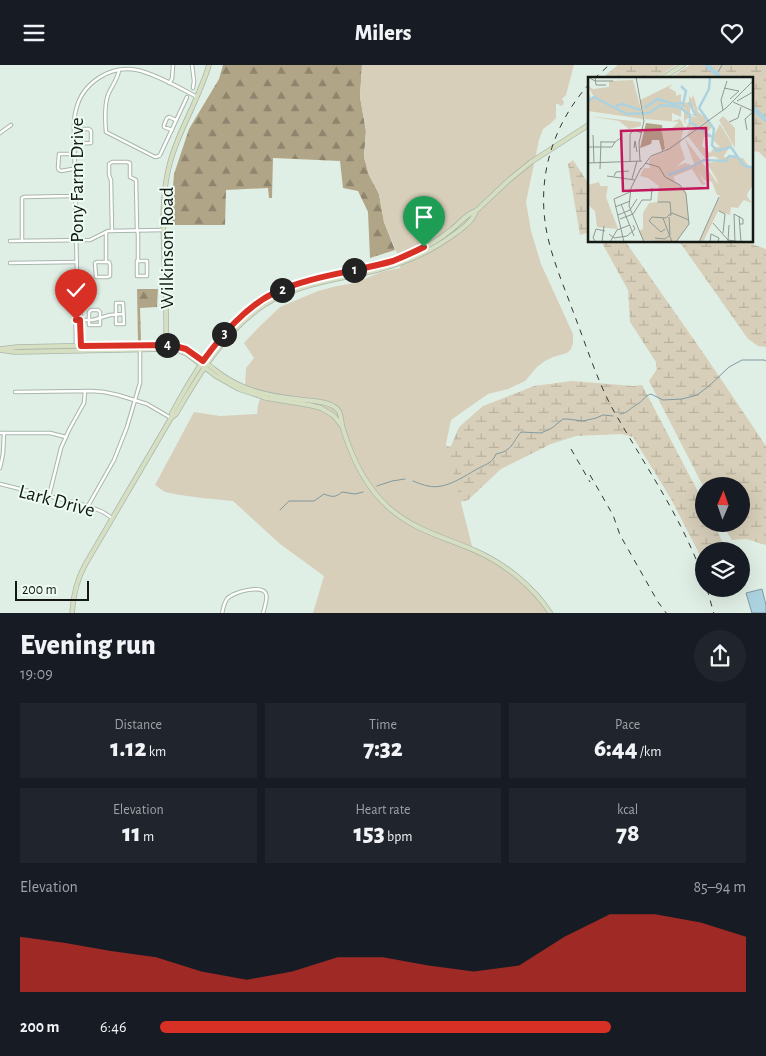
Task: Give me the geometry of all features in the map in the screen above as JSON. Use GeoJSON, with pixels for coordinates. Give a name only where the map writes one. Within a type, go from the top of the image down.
{"type":"FeatureCollection","features":[{"type":"Feature","properties":{"kind":"main road","name":"Wilkinson Road"},"geometry":{"type":"LineString","coordinates":[[166,347],[163,198],[170,163],[181,131],[198,97],[209,65]]}},
{"type":"Feature","properties":{"kind":"main road"},"geometry":{"type":"LineString","coordinates":[[664,77],[683,65]]}},
{"type":"Feature","properties":{"kind":"main road"},"geometry":{"type":"LineString","coordinates":[[72,613],[73,595],[79,577],[171,418],[176,413],[204,364],[247,318],[278,297],[296,290],[377,270],[421,255],[466,225],[474,217],[476,211],[530,162],[588,125]]}},
{"type":"Feature","properties":{"kind":"main road"},"geometry":{"type":"LineString","coordinates":[[0,349],[18,347],[166,347],[186,349],[223,381],[246,392],[283,402],[314,406],[326,411],[342,426],[358,467],[372,490],[388,507],[411,524],[475,551],[500,565],[524,583],[550,613]]}},
{"type":"Feature","properties":{"kind":"main road"},"geometry":{"type":"LineString","coordinates":[[204,364],[254,391],[333,406],[340,412],[342,426]]}},
{"type":"Feature","properties":{"kind":"street"},"geometry":{"type":"LineString","coordinates":[[169,83],[172,79],[173,65]]}},
{"type":"Feature","properties":{"kind":"street"},"geometry":{"type":"LineString","coordinates":[[192,65],[193,89]]}},
{"type":"Feature","properties":{"kind":"street"},"geometry":{"type":"LineString","coordinates":[[187,97],[160,155],[157,157],[106,133],[106,102],[119,74],[119,69],[139,70],[198,97]]}},
{"type":"Feature","properties":{"kind":"street","name":"Pony Farm Drive"},"geometry":{"type":"LineString","coordinates":[[78,348],[80,294],[77,277],[74,118],[79,100],[85,90],[98,77],[119,69]]}},
{"type":"Feature","properties":{"kind":"street"},"geometry":{"type":"LineString","coordinates":[[172,130],[164,127],[167,117],[176,120]]}},
{"type":"Feature","properties":{"kind":"street"},"geometry":{"type":"LineString","coordinates":[[0,133],[11,125]]}},
{"type":"Feature","properties":{"kind":"street"},"geometry":{"type":"LineString","coordinates":[[74,129],[89,129],[91,131],[91,143],[74,144]]}},
{"type":"Feature","properties":{"kind":"street"},"geometry":{"type":"LineString","coordinates":[[22,241],[22,198],[70,196],[82,191],[80,169],[61,171],[58,168],[59,154],[74,154]]}},
{"type":"Feature","properties":{"kind":"street"},"geometry":{"type":"LineString","coordinates":[[112,231],[109,164],[112,162],[127,162],[130,163],[130,176],[136,180],[137,276],[147,276],[148,262],[138,261]]}},
{"type":"Feature","properties":{"kind":"street"},"geometry":{"type":"LineString","coordinates":[[10,241],[92,239],[112,231],[163,230]]}},
{"type":"Feature","properties":{"kind":"street"},"geometry":{"type":"LineString","coordinates":[[106,232],[106,262]]}},
{"type":"Feature","properties":{"kind":"street"},"geometry":{"type":"LineString","coordinates":[[10,263],[77,262]]}},
{"type":"Feature","properties":{"kind":"street"},"geometry":{"type":"LineString","coordinates":[[106,262],[110,263],[110,276],[97,277],[95,275],[95,263],[106,262]]}},
{"type":"Feature","properties":{"kind":"street","name":"Pony Farm Drive"},"geometry":{"type":"LineString","coordinates":[[77,277],[75,286],[78,348]]}},
{"type":"Feature","properties":{"kind":"street"},"geometry":{"type":"LineString","coordinates":[[116,303],[123,303],[123,315],[124,324],[116,324],[116,303]]}},
{"type":"Feature","properties":{"kind":"street"},"geometry":{"type":"LineString","coordinates":[[90,310],[100,311],[99,325],[89,325],[89,320],[90,310]]}},
{"type":"Feature","properties":{"kind":"street"},"geometry":{"type":"LineString","coordinates":[[76,320],[123,315]]}},
{"type":"Feature","properties":{"kind":"street"},"geometry":{"type":"LineString","coordinates":[[88,506],[117,453],[136,401],[140,383],[140,347]]}},
{"type":"Feature","properties":{"kind":"street"},"geometry":{"type":"LineString","coordinates":[[49,496],[61,448],[84,403],[85,391]]}},
{"type":"Feature","properties":{"kind":"street"},"geometry":{"type":"LineString","coordinates":[[15,392],[85,391],[112,393],[150,406],[171,418]]}},
{"type":"Feature","properties":{"kind":"street"},"geometry":{"type":"LineString","coordinates":[[0,433],[50,433],[66,437]]}},
{"type":"Feature","properties":{"kind":"street"},"geometry":{"type":"LineString","coordinates":[[0,468],[4,433]]}},
{"type":"Feature","properties":{"kind":"street","name":"Lark Drive"},"geometry":{"type":"LineString","coordinates":[[0,484],[88,506],[112,519]]}},
{"type":"Feature","properties":{"kind":"street"},"geometry":{"type":"LineString","coordinates":[[222,613],[229,596],[257,589],[262,589],[265,592],[263,613]]}},
{"type":"Feature","properties":{"kind":"green space"},"geometry":{"type":"Polygon","coordinates":[[[223,65],[362,65],[360,97],[366,131],[364,157],[369,175],[379,194],[384,222],[395,250],[370,258],[368,212],[358,191],[343,188],[340,161],[273,158],[272,198],[269,198],[268,188],[226,190],[225,225],[170,225],[174,174],[189,129],[219,79],[223,65]]]}},
{"type":"Feature","properties":{"kind":"green space"},"geometry":{"type":"Polygon","coordinates":[[[362,65],[574,65],[566,95],[562,99],[563,105],[556,104],[556,118],[543,129],[539,140],[526,202],[531,231],[541,264],[573,334],[571,349],[567,353],[545,361],[525,381],[508,389],[488,394],[451,420],[446,444],[473,550],[518,577],[551,613],[313,613],[324,576],[280,544],[233,501],[165,492],[155,485],[194,412],[220,416],[257,414],[262,393],[245,387],[246,368],[254,358],[244,343],[280,307],[318,291],[355,283],[381,272],[400,268],[401,263],[384,222],[379,194],[369,175],[364,157],[366,131],[360,97],[362,65]]]}},
{"type":"Feature","properties":{"kind":"green space"},"geometry":{"type":"Polygon","coordinates":[[[618,65],[676,65],[658,77],[603,77],[618,65]]]}},
{"type":"Feature","properties":{"kind":"green space"},"geometry":{"type":"Polygon","coordinates":[[[690,65],[766,65],[766,159],[759,152],[754,151],[754,77],[671,77],[690,65]]]}},
{"type":"Feature","properties":{"kind":"green space"},"geometry":{"type":"Polygon","coordinates":[[[573,160],[588,183],[588,233],[580,235],[568,164],[573,160]]]}},
{"type":"Feature","properties":{"kind":"green space"},"geometry":{"type":"Polygon","coordinates":[[[602,243],[626,243],[766,446],[766,545],[746,539],[732,540],[728,533],[750,533],[750,477],[698,477],[649,381],[657,369],[656,362],[630,322],[628,290],[602,243]]]}},
{"type":"Feature","properties":{"kind":"green space"},"geometry":{"type":"Polygon","coordinates":[[[680,243],[752,243],[766,249],[766,347],[758,346],[748,339],[680,243]]]}},
{"type":"Feature","properties":{"kind":"green space"},"geometry":{"type":"Polygon","coordinates":[[[137,289],[158,289],[157,307],[140,308],[141,341],[138,342],[137,289]]]}},
{"type":"Feature","properties":{"kind":"green space"},"geometry":{"type":"Polygon","coordinates":[[[572,381],[633,386],[642,385],[695,486],[695,533],[718,533],[722,542],[695,542],[695,546],[671,499],[633,437],[621,434],[576,436],[551,444],[501,469],[468,500],[428,510],[421,448],[451,446],[459,427],[483,406],[534,386],[572,381]]]}},
{"type":"Feature","properties":{"kind":"water"},"geometry":{"type":"Polygon","coordinates":[[[762,589],[766,613],[752,613],[747,597],[750,597],[750,592],[762,589]]]}},
{"type":"Feature","properties":{"kind":"waterway"},"geometry":{"type":"LineString","coordinates":[[707,65],[720,77]]}},
{"type":"Feature","properties":{"kind":"waterway"},"geometry":{"type":"LineString","coordinates":[[717,74],[722,65]]}},
{"type":"Feature","properties":{"kind":"waterway"},"geometry":{"type":"LineString","coordinates":[[754,109],[766,120]]}},
{"type":"Feature","properties":{"kind":"waterway"},"geometry":{"type":"LineString","coordinates":[[620,414],[627,412],[651,394],[663,400],[682,399],[697,395],[729,367],[742,360],[766,361]]}},
{"type":"Feature","properties":{"kind":"waterway"},"geometry":{"type":"LineString","coordinates":[[413,481],[435,487],[448,484],[489,463],[496,454],[510,448],[521,432],[541,433],[552,428],[563,419],[583,421],[603,415],[613,416]]}},
{"type":"Feature","properties":{"kind":"waterway"},"geometry":{"type":"LineString","coordinates":[[377,486],[405,479]]}},
{"type":"Feature","properties":{"kind":"waterway"},"geometry":{"type":"LineString","coordinates":[[280,510],[289,501],[314,501],[324,494],[333,496],[342,492],[355,494],[363,492]]}},
{"type":"Feature","properties":{"kind":"railway"},"geometry":{"type":"LineString","coordinates":[[596,77],[609,65]]}},
{"type":"Feature","properties":{"kind":"railway"},"geometry":{"type":"LineString","coordinates":[[588,85],[565,117],[556,136],[550,156],[545,176],[544,196],[544,217],[548,238],[553,257],[591,361],[611,406],[673,512],[695,557]]}},
{"type":"Feature","properties":{"kind":"railway"},"geometry":{"type":"LineString","coordinates":[[571,449],[590,482]]}},
{"type":"Feature","properties":{"kind":"railway"},"geometry":{"type":"LineString","coordinates":[[590,475],[613,515],[620,535],[666,613]]}},
{"type":"Feature","properties":{"kind":"railway"},"geometry":{"type":"LineString","coordinates":[[709,597],[714,613]]}},
{"type":"Feature","properties":{"kind":"route"},"geometry":{"type":"LineString","coordinates":[[76,320],[80,320],[81,346],[171,345],[186,349],[203,361],[221,337],[241,317],[273,294],[291,286],[394,260],[424,247]]}}]}
